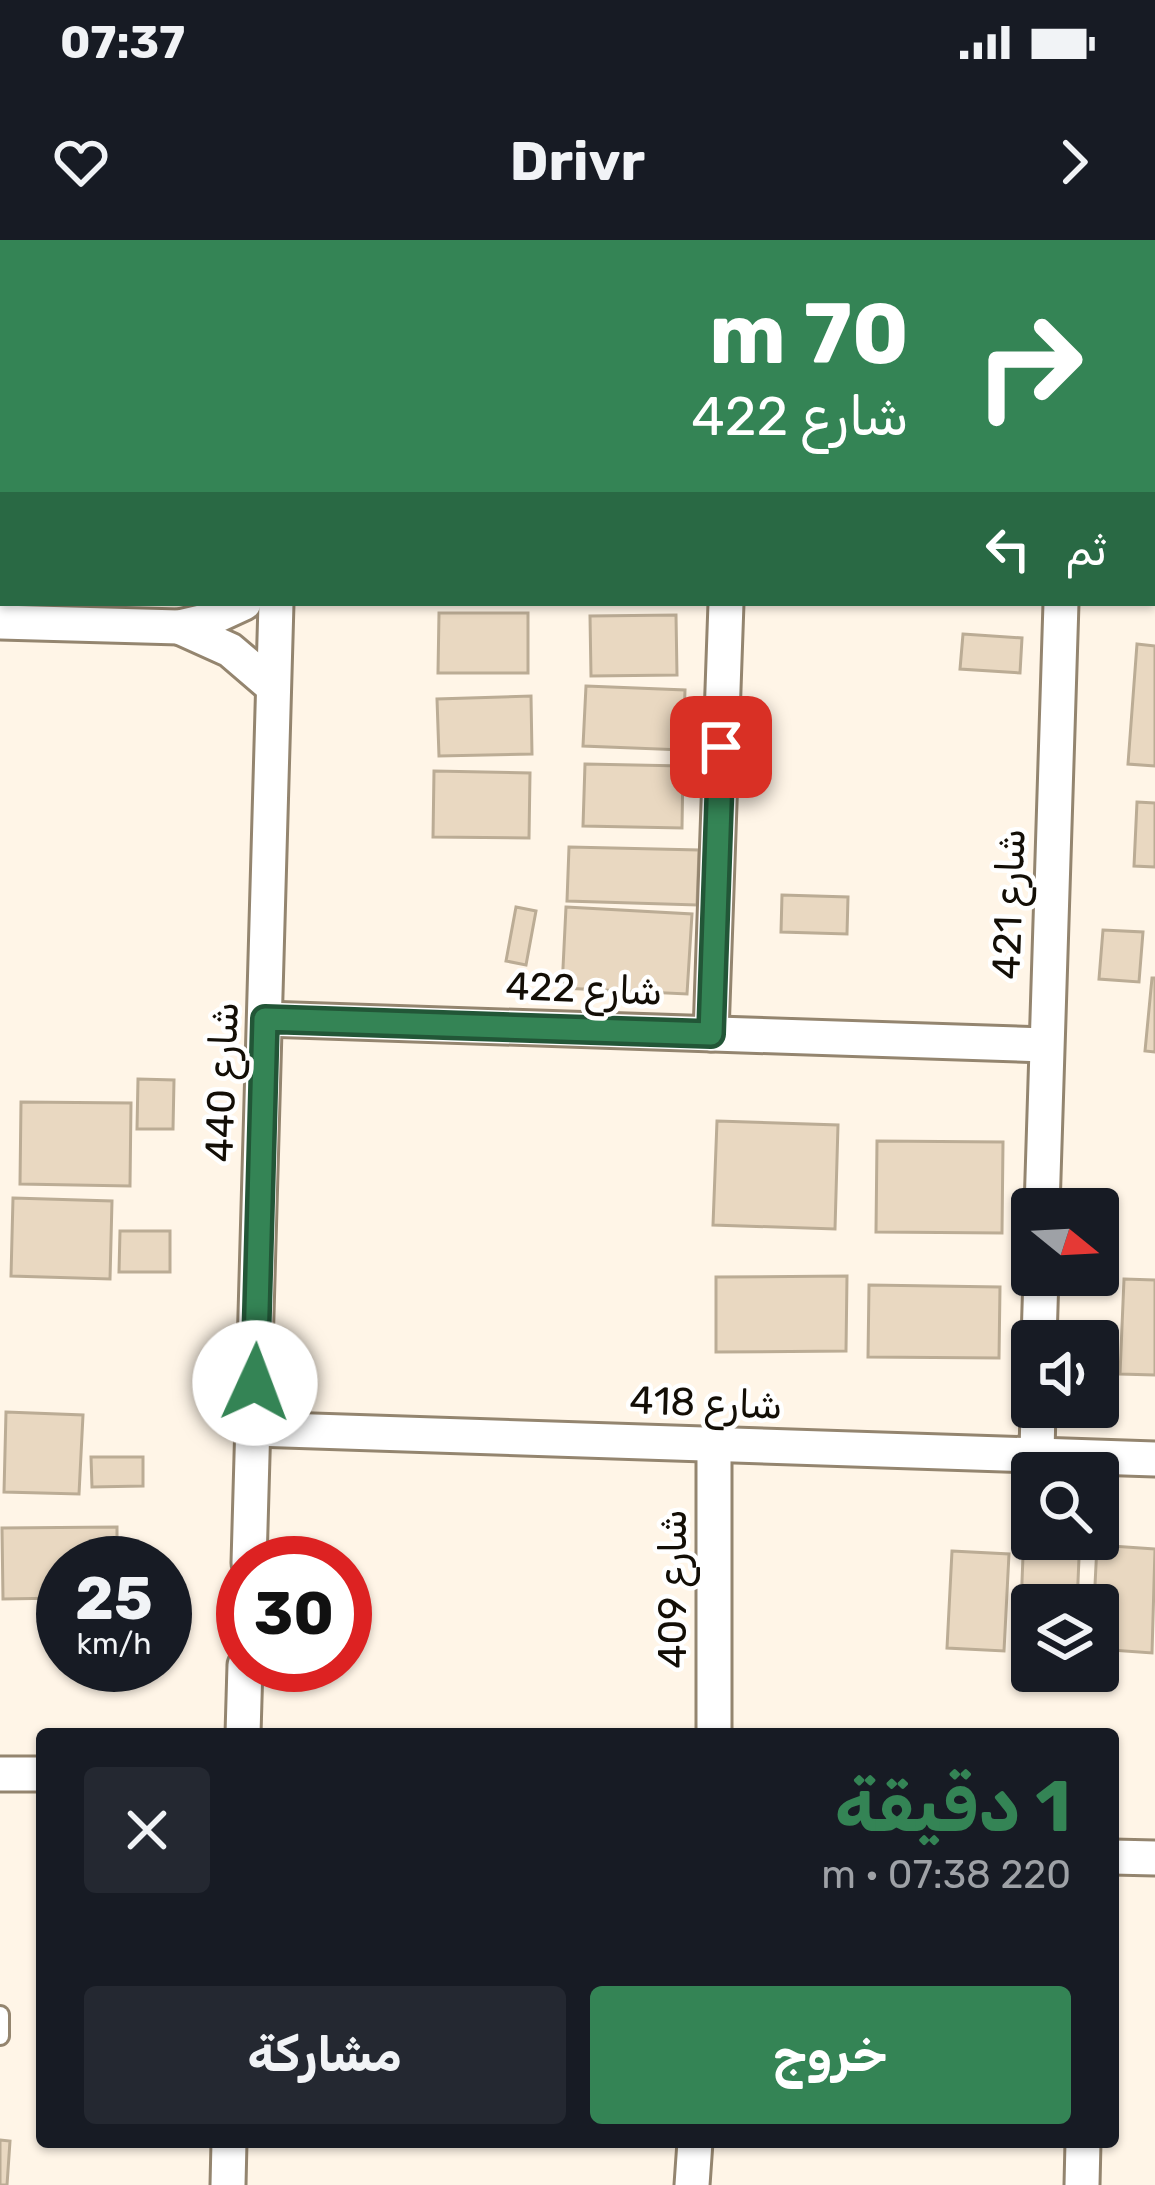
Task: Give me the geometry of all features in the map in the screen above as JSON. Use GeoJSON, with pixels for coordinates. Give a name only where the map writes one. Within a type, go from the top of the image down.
{"type":"FeatureCollection","features":[{"type":"Feature","properties":{"kind":"street"},"geometry":{"type":"LineString","coordinates":[[0,622],[179,627],[238,606]]}},
{"type":"Feature","properties":{"kind":"street","name":"شارع 440"},"geometry":{"type":"LineString","coordinates":[[250,1536],[276,606]]}},
{"type":"Feature","properties":{"kind":"street"},"geometry":{"type":"LineString","coordinates":[[711,1034],[726,606]]}},
{"type":"Feature","properties":{"kind":"street","name":"شارع 421"},"geometry":{"type":"LineString","coordinates":[[1042,1188],[1061,606]]}},
{"type":"Feature","properties":{"kind":"street"},"geometry":{"type":"LineString","coordinates":[[179,627],[230,650],[272,686]]}},
{"type":"Feature","properties":{"kind":"street","name":"شارع 422"},"geometry":{"type":"LineString","coordinates":[[265,1019],[1045,1045]]}},
{"type":"Feature","properties":{"kind":"street","name":"شارع 418"},"geometry":{"type":"LineString","coordinates":[[253,1429],[1011,1454]]}},
{"type":"Feature","properties":{"kind":"street","name":"شارع 409"},"geometry":{"type":"LineString","coordinates":[[714,1444],[714,1728]]}},
{"type":"Feature","properties":{"kind":"street","name":"شارع 418"},"geometry":{"type":"LineString","coordinates":[[1119,1458],[1155,1460]]}},
{"type":"Feature","properties":{"kind":"street"},"geometry":{"type":"LineString","coordinates":[[243,1728],[244,1692]]}},
{"type":"Feature","properties":{"kind":"street"},"geometry":{"type":"LineString","coordinates":[[0,1774],[36,1774]]}},
{"type":"Feature","properties":{"kind":"street"},"geometry":{"type":"LineString","coordinates":[[1119,1857],[1155,1858]]}},
{"type":"Feature","properties":{"kind":"street"},"geometry":{"type":"LineString","coordinates":[[227,2185],[229,2148]]}},
{"type":"Feature","properties":{"kind":"street"},"geometry":{"type":"LineString","coordinates":[[692,2185],[695,2148]]}},
{"type":"Feature","properties":{"kind":"street"},"geometry":{"type":"LineString","coordinates":[[1082,2185],[1083,2148]]}},
{"type":"Feature","properties":{"kind":"lane"},"geometry":{"type":"LineString","coordinates":[[0,2014],[0,2036]]}},
{"type":"Feature","properties":{"kind":"building"},"geometry":{"type":"Polygon","coordinates":[[[439,613],[528,613],[528,673],[438,673],[439,613]]]}},
{"type":"Feature","properties":{"kind":"building"},"geometry":{"type":"Polygon","coordinates":[[[676,615],[677,675],[591,676],[590,616],[676,615]]]}},
{"type":"Feature","properties":{"kind":"building"},"geometry":{"type":"Polygon","coordinates":[[[963,634],[1022,638],[1020,673],[960,669],[963,634]]]}},
{"type":"Feature","properties":{"kind":"building"},"geometry":{"type":"Polygon","coordinates":[[[1137,644],[1155,646],[1155,766],[1128,764],[1137,644]]]}},
{"type":"Feature","properties":{"kind":"building"},"geometry":{"type":"Polygon","coordinates":[[[586,686],[685,690],[683,750],[583,746],[586,686]]]}},
{"type":"Feature","properties":{"kind":"building"},"geometry":{"type":"Polygon","coordinates":[[[531,696],[532,754],[439,756],[437,699],[531,696]]]}},
{"type":"Feature","properties":{"kind":"building"},"geometry":{"type":"Polygon","coordinates":[[[585,764],[683,766],[682,828],[583,826],[585,764]]]}},
{"type":"Feature","properties":{"kind":"building"},"geometry":{"type":"Polygon","coordinates":[[[434,771],[530,773],[529,838],[433,837],[434,771]]]}},
{"type":"Feature","properties":{"kind":"building"},"geometry":{"type":"Polygon","coordinates":[[[1137,802],[1155,803],[1155,867],[1134,866],[1137,802]]]}},
{"type":"Feature","properties":{"kind":"building"},"geometry":{"type":"Polygon","coordinates":[[[569,847],[699,850],[697,905],[567,901],[569,847]]]}},
{"type":"Feature","properties":{"kind":"building"},"geometry":{"type":"Polygon","coordinates":[[[782,895],[848,897],[847,934],[781,932],[782,895]]]}},
{"type":"Feature","properties":{"kind":"building"},"geometry":{"type":"Polygon","coordinates":[[[516,907],[536,911],[526,965],[506,961],[516,907]]]}},
{"type":"Feature","properties":{"kind":"building"},"geometry":{"type":"Polygon","coordinates":[[[566,907],[692,914],[687,994],[562,988],[566,907]]]}},
{"type":"Feature","properties":{"kind":"building"},"geometry":{"type":"Polygon","coordinates":[[[1103,930],[1143,932],[1139,982],[1099,979],[1103,930]]]}},
{"type":"Feature","properties":{"kind":"building"},"geometry":{"type":"Polygon","coordinates":[[[1155,978],[1155,1052],[1145,1051],[1155,978]]]}},
{"type":"Feature","properties":{"kind":"building"},"geometry":{"type":"Polygon","coordinates":[[[138,1079],[174,1080],[173,1129],[137,1129],[138,1079]]]}},
{"type":"Feature","properties":{"kind":"building"},"geometry":{"type":"Polygon","coordinates":[[[21,1102],[131,1103],[130,1186],[20,1184],[21,1102]]]}},
{"type":"Feature","properties":{"kind":"building"},"geometry":{"type":"Polygon","coordinates":[[[717,1121],[838,1125],[835,1229],[713,1225],[717,1121]]]}},
{"type":"Feature","properties":{"kind":"building"},"geometry":{"type":"Polygon","coordinates":[[[877,1141],[1003,1142],[1002,1233],[876,1232],[877,1141]]]}},
{"type":"Feature","properties":{"kind":"building"},"geometry":{"type":"Polygon","coordinates":[[[13,1198],[112,1201],[110,1279],[11,1276],[13,1198]]]}},
{"type":"Feature","properties":{"kind":"building"},"geometry":{"type":"Polygon","coordinates":[[[120,1231],[170,1231],[170,1272],[119,1272],[120,1231]]]}},
{"type":"Feature","properties":{"kind":"building"},"geometry":{"type":"Polygon","coordinates":[[[847,1276],[846,1351],[716,1352],[716,1277],[847,1276]]]}},
{"type":"Feature","properties":{"kind":"building"},"geometry":{"type":"Polygon","coordinates":[[[1124,1279],[1155,1280],[1155,1375],[1120,1374],[1124,1279]]]}},
{"type":"Feature","properties":{"kind":"building"},"geometry":{"type":"Polygon","coordinates":[[[869,1285],[1000,1287],[999,1358],[868,1357],[869,1285]]]}},
{"type":"Feature","properties":{"kind":"building"},"geometry":{"type":"Polygon","coordinates":[[[6,1412],[83,1415],[79,1494],[4,1492],[6,1412]]]}},
{"type":"Feature","properties":{"kind":"building"},"geometry":{"type":"Polygon","coordinates":[[[91,1457],[143,1457],[143,1486],[92,1487],[91,1457]]]}},
{"type":"Feature","properties":{"kind":"building"},"geometry":{"type":"Polygon","coordinates":[[[117,1527],[117,1536],[36,1536],[36,1598],[3,1599],[2,1528],[117,1527]]]}},
{"type":"Feature","properties":{"kind":"building"},"geometry":{"type":"Polygon","coordinates":[[[1119,1547],[1155,1549],[1152,1653],[1119,1651],[1119,1584],[1095,1584],[1096,1560],[1119,1560],[1119,1547]]]}},
{"type":"Feature","properties":{"kind":"building"},"geometry":{"type":"Polygon","coordinates":[[[952,1551],[1009,1554],[1004,1651],[947,1648],[952,1551]]]}},
{"type":"Feature","properties":{"kind":"building"},"geometry":{"type":"Polygon","coordinates":[[[1023,1560],[1079,1560],[1078,1584],[1022,1584],[1023,1560]]]}},
{"type":"Feature","properties":{"kind":"building"},"geometry":{"type":"Polygon","coordinates":[[[0,2140],[10,2141],[7,2185],[0,2185],[0,2140]]]}},
{"type":"Feature","properties":{"kind":"route"},"geometry":{"type":"LineString","coordinates":[[255,1383],[265,1019],[711,1034],[721,747]]}}]}
